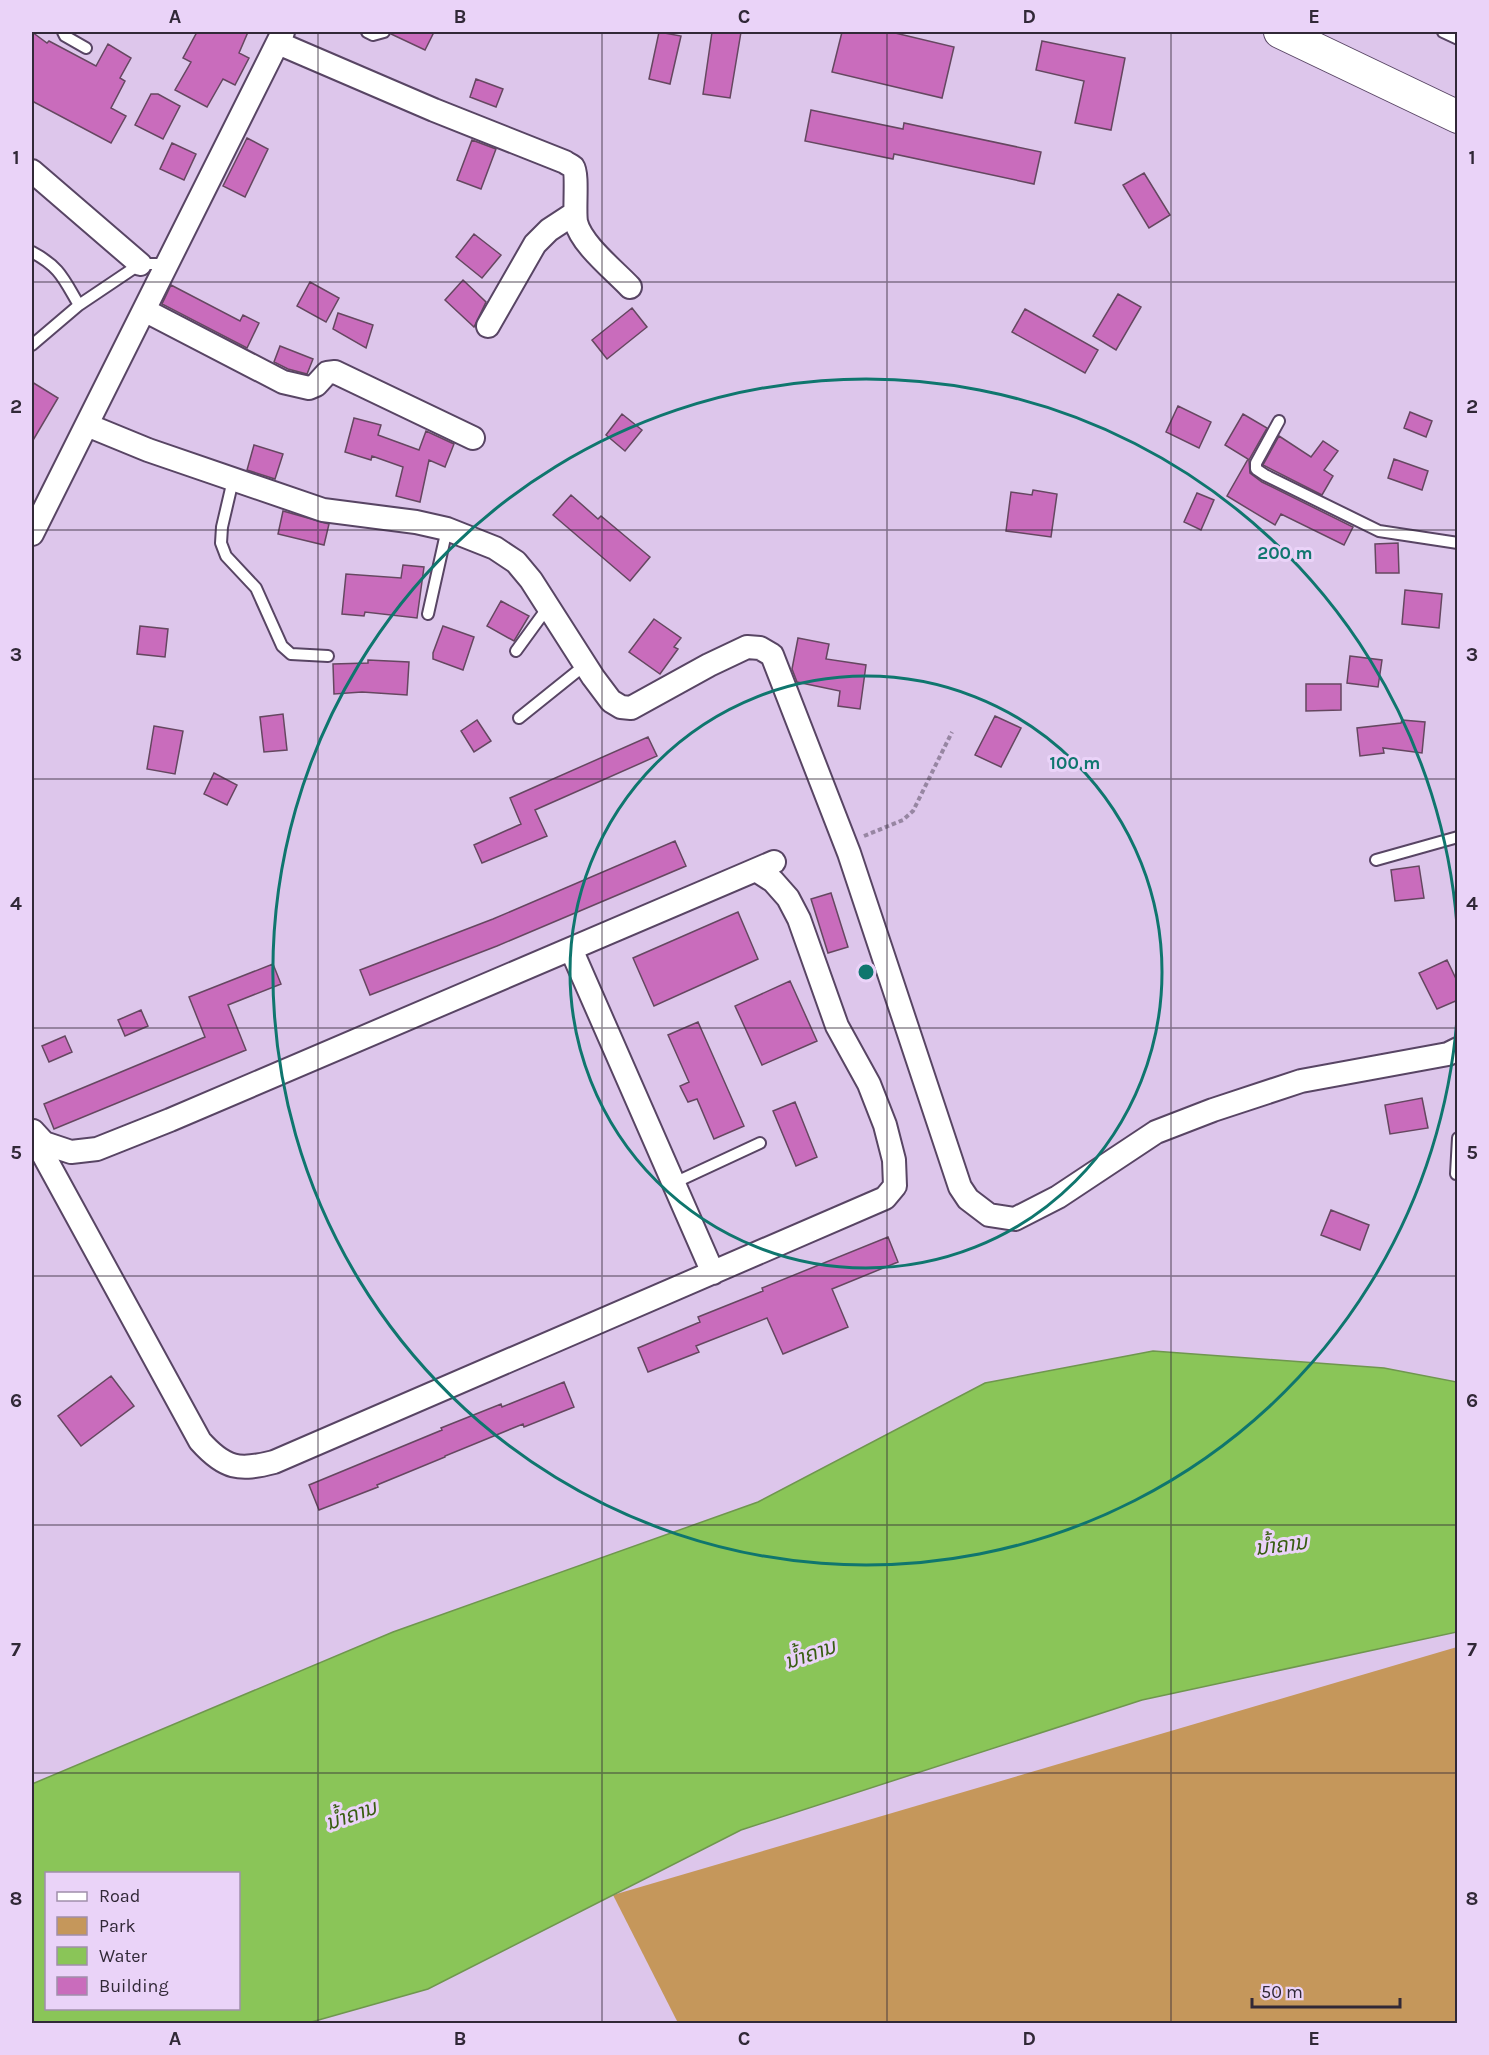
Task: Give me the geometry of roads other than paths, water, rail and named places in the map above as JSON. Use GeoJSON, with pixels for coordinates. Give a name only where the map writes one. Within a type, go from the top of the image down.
{"type":"FeatureCollection","features":[{"type":"Feature","properties":{"kind":"street"},"geometry":{"type":"LineString","coordinates":[[1280,32],[1458,117]]}},
{"type":"Feature","properties":{"kind":"street"},"geometry":{"type":"LineString","coordinates":[[32,534],[280,37],[434,110],[572,166],[576,175],[577,226],[585,240],[630,287]]}},
{"type":"Feature","properties":{"kind":"street"},"geometry":{"type":"LineString","coordinates":[[32,171],[140,264]]}},
{"type":"Feature","properties":{"kind":"street"},"geometry":{"type":"LineString","coordinates":[[489,326],[535,244],[549,230],[575,213]]}},
{"type":"Feature","properties":{"kind":"street"},"geometry":{"type":"LineString","coordinates":[[144,310],[283,382],[309,388],[316,385],[327,373],[335,372],[473,438]]}},
{"type":"Feature","properties":{"kind":"street"},"geometry":{"type":"LineString","coordinates":[[87,424],[148,450],[323,510],[416,522],[447,529],[495,548],[516,562],[531,580],[585,665],[611,701],[621,707],[631,708],[747,647],[760,648],[772,655],[845,843],[960,1187],[968,1199],[989,1215],[1015,1219],[1058,1197],[1156,1132],[1213,1110],[1300,1081],[1448,1054],[1458,1049]]}},
{"type":"Feature","properties":{"kind":"street"},"geometry":{"type":"LineString","coordinates":[[765,866],[773,881],[788,898],[799,919],[837,1026],[869,1084],[885,1125],[894,1160],[895,1186],[885,1198],[274,1462],[253,1467],[234,1467],[214,1457],[200,1441],[32,1132],[44,1143],[71,1152],[97,1149],[765,866]]}},
{"type":"Feature","properties":{"kind":"street"},"geometry":{"type":"LineString","coordinates":[[571,949],[713,1272]]}},
{"type":"Feature","properties":{"kind":"lane"},"geometry":{"type":"LineString","coordinates":[[63,32],[65,36],[86,48]]}},
{"type":"Feature","properties":{"kind":"lane"},"geometry":{"type":"LineString","coordinates":[[367,32],[373,35],[384,32]]}},
{"type":"Feature","properties":{"kind":"lane"},"geometry":{"type":"LineString","coordinates":[[1443,32],[1458,39]]}},
{"type":"Feature","properties":{"kind":"lane"},"geometry":{"type":"LineString","coordinates":[[32,252],[51,262],[79,305]]}},
{"type":"Feature","properties":{"kind":"lane"},"geometry":{"type":"LineString","coordinates":[[32,345],[79,305],[140,264],[166,264]]}},
{"type":"Feature","properties":{"kind":"lane"},"geometry":{"type":"LineString","coordinates":[[1279,421],[1256,463],[1256,469],[1379,531],[1458,543]]}},
{"type":"Feature","properties":{"kind":"lane"},"geometry":{"type":"LineString","coordinates":[[233,480],[222,527],[221,543],[226,556],[256,588],[282,646],[291,654],[328,656]]}},
{"type":"Feature","properties":{"kind":"lane"},"geometry":{"type":"LineString","coordinates":[[428,614],[447,529]]}},
{"type":"Feature","properties":{"kind":"lane"},"geometry":{"type":"LineString","coordinates":[[516,651],[548,607]]}},
{"type":"Feature","properties":{"kind":"lane"},"geometry":{"type":"LineString","coordinates":[[519,718],[585,665]]}},
{"type":"Feature","properties":{"kind":"lane"},"geometry":{"type":"LineString","coordinates":[[1376,860],[1458,837]]}},
{"type":"Feature","properties":{"kind":"lane"},"geometry":{"type":"LineString","coordinates":[[1456,1174],[1458,1138]]}},
{"type":"Feature","properties":{"kind":"lane"},"geometry":{"type":"LineString","coordinates":[[674,1183],[760,1143]]}},
{"type":"Feature","properties":{"kind":"water","name":"ນ້ຳຄານ"},"geometry":{"type":"Polygon","coordinates":[[[1153,1351],[1384,1368],[1457,1382],[1457,1632],[1142,1700],[741,1830],[428,1989],[308,2023],[32,2023],[32,1784],[393,1632],[758,1502],[985,1383],[1153,1351]]]}}]}
